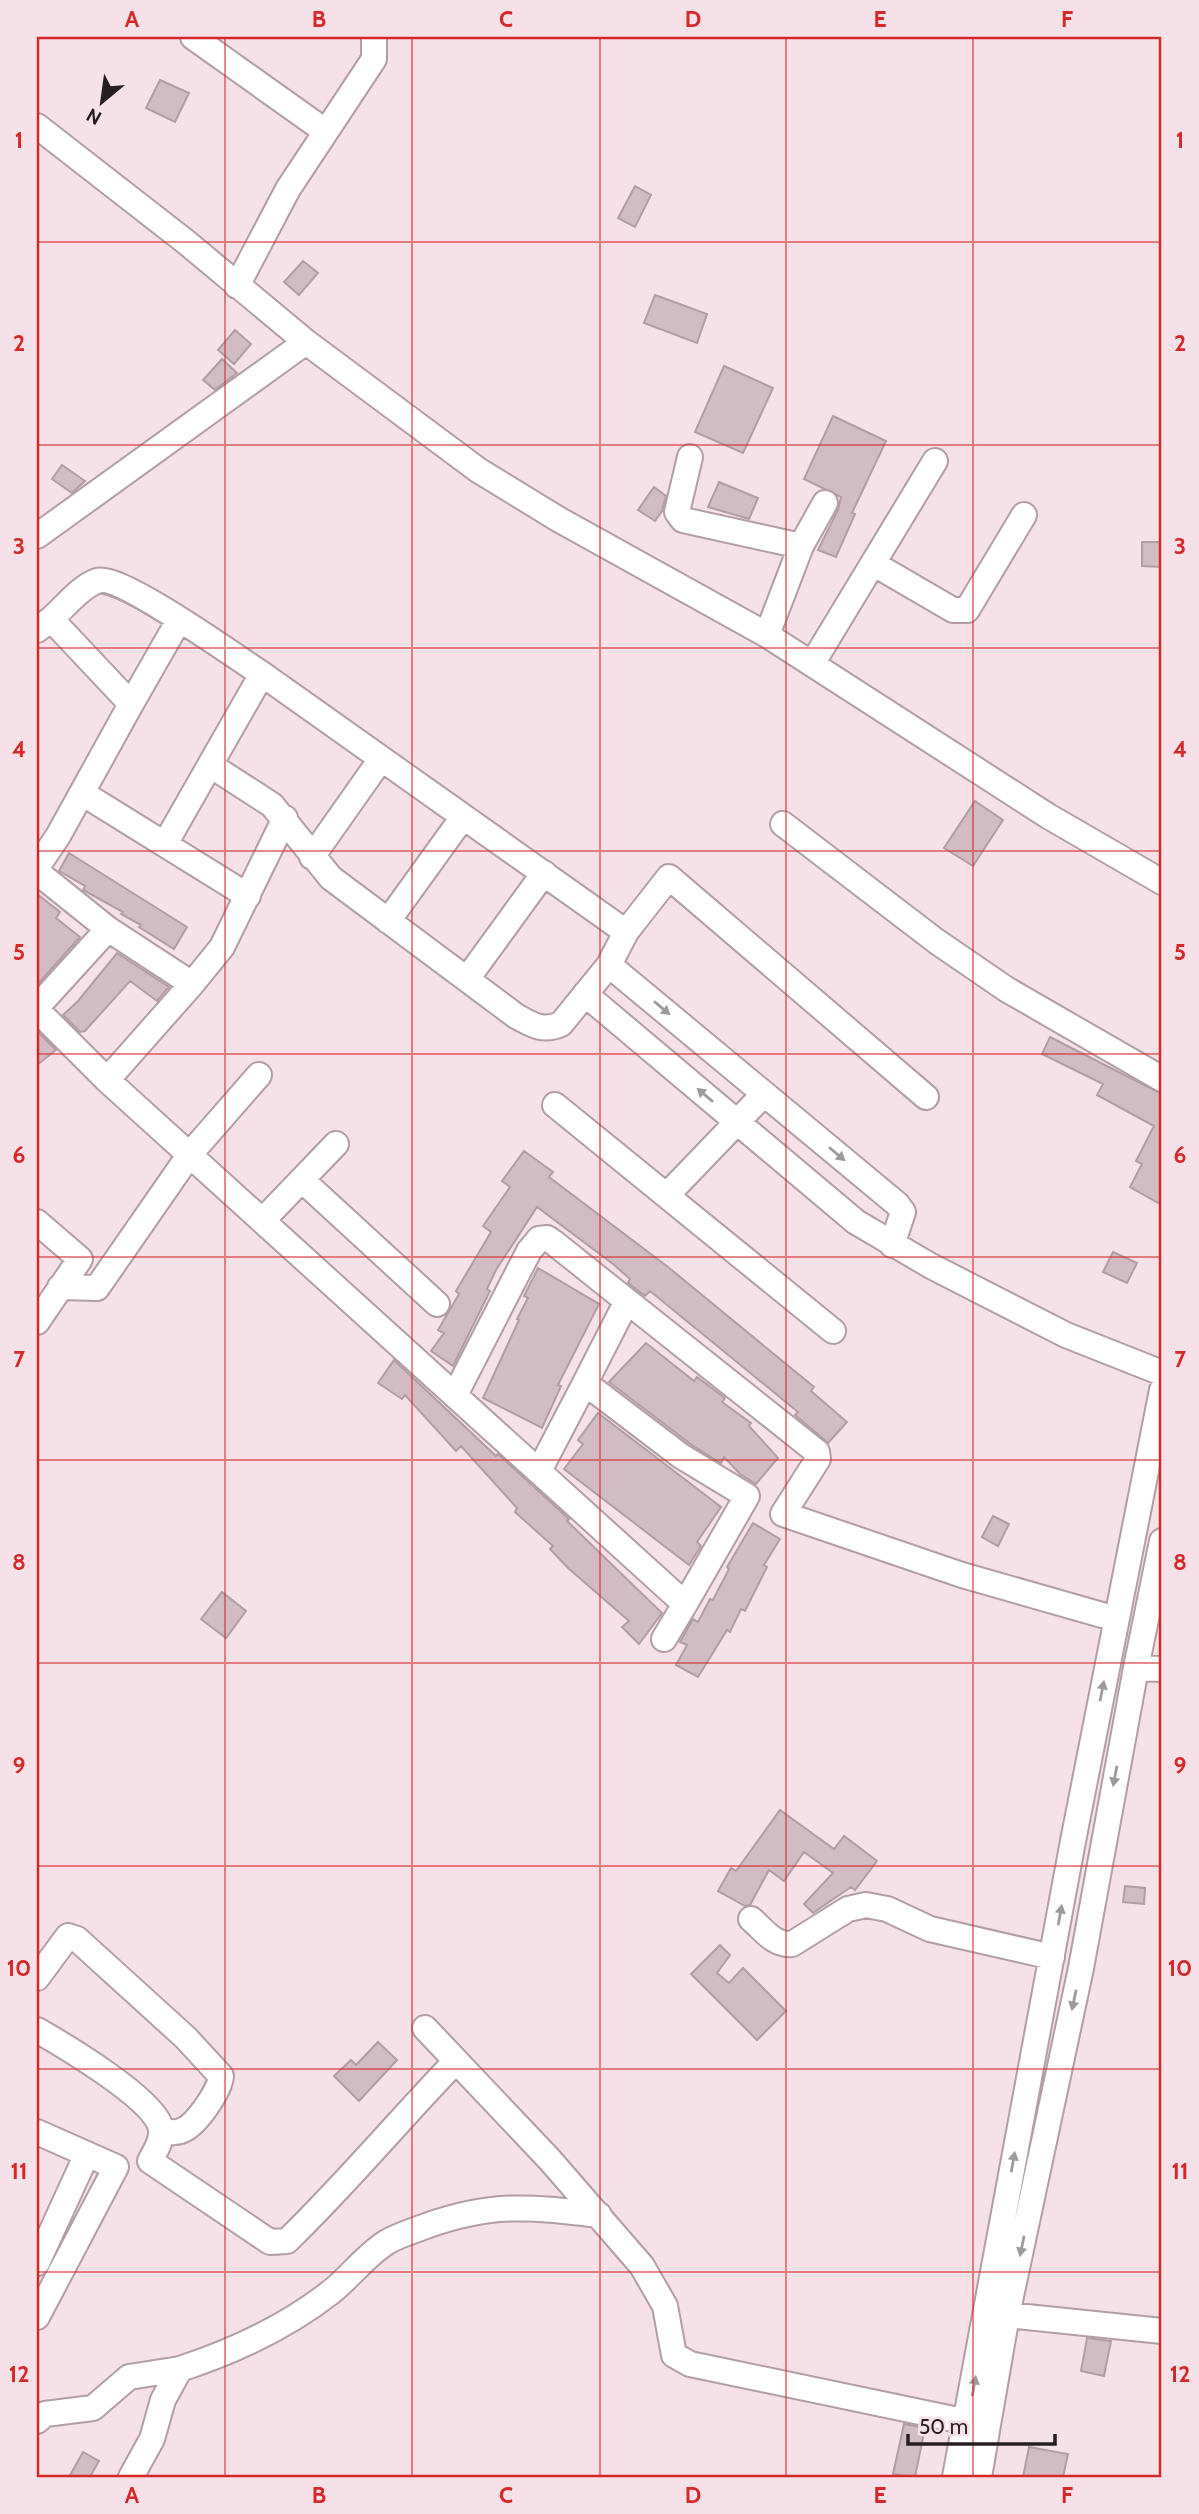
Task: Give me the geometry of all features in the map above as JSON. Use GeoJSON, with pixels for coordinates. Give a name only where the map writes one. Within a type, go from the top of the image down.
{"type":"FeatureCollection","features":[{"type":"Feature","properties":{"kind":"street"},"geometry":{"type":"LineString","coordinates":[[193,37],[325,131]]}},
{"type":"Feature","properties":{"kind":"street"},"geometry":{"type":"LineString","coordinates":[[237,286],[288,189],[374,59],[374,37]]}},
{"type":"Feature","properties":{"kind":"street"},"geometry":{"type":"LineString","coordinates":[[37,126],[186,242],[306,342],[478,470],[558,519],[767,635],[1048,816],[1162,882]]}},
{"type":"Feature","properties":{"kind":"street"},"geometry":{"type":"LineString","coordinates":[[37,536],[306,342]]}},
{"type":"Feature","properties":{"kind":"street"},"geometry":{"type":"LineString","coordinates":[[690,457],[677,512],[680,518],[802,546]]}},
{"type":"Feature","properties":{"kind":"street"},"geometry":{"type":"LineString","coordinates":[[813,664],[935,461]]}},
{"type":"Feature","properties":{"kind":"street"},"geometry":{"type":"LineString","coordinates":[[767,635],[802,546],[825,503]]}},
{"type":"Feature","properties":{"kind":"street"},"geometry":{"type":"LineString","coordinates":[[874,564],[953,610],[961,612],[967,610],[1024,515]]}},
{"type":"Feature","properties":{"kind":"street"},"geometry":{"type":"LineString","coordinates":[[131,704],[44,624],[99,580],[112,581],[136,592],[262,674],[626,932]]}},
{"type":"Feature","properties":{"kind":"street"},"geometry":{"type":"LineString","coordinates":[[179,620],[37,869],[108,929],[192,984]]}},
{"type":"Feature","properties":{"kind":"street"},"geometry":{"type":"LineString","coordinates":[[165,844],[262,674]]}},
{"type":"Feature","properties":{"kind":"street"},"geometry":{"type":"LineString","coordinates":[[312,857],[381,759]]}},
{"type":"Feature","properties":{"kind":"street"},"geometry":{"type":"LineString","coordinates":[[210,765],[260,796],[285,818],[312,857],[331,878],[537,1028],[551,1029],[561,1024],[609,965],[626,932],[669,877],[926,1097]]}},
{"type":"Feature","properties":{"kind":"street"},"geometry":{"type":"LineString","coordinates":[[82,793],[248,896]]}},
{"type":"Feature","properties":{"kind":"street"},"geometry":{"type":"LineString","coordinates":[[388,921],[463,817]]}},
{"type":"Feature","properties":{"kind":"street"},"geometry":{"type":"LineString","coordinates":[[107,1080],[222,947],[285,818]]}},
{"type":"Feature","properties":{"kind":"street"},"geometry":{"type":"LineString","coordinates":[[783,824],[936,942],[996,982],[1162,1079]]}},
{"type":"Feature","properties":{"kind":"street"},"geometry":{"type":"LineString","coordinates":[[467,979],[544,873]]}},
{"type":"Feature","properties":{"kind":"street"},"geometry":{"type":"LineString","coordinates":[[108,929],[37,1009],[107,1080],[685,1604]]}},
{"type":"Feature","properties":{"kind":"street"},"geometry":{"type":"LineString","coordinates":[[609,965],[897,1204],[903,1212],[902,1220],[891,1245]]}},
{"type":"Feature","properties":{"kind":"street"},"geometry":{"type":"LineString","coordinates":[[585,994],[856,1222],[891,1245],[1066,1335],[1162,1373]]}},
{"type":"Feature","properties":{"kind":"street"},"geometry":{"type":"LineString","coordinates":[[60,1287],[97,1288],[190,1154],[259,1075]]}},
{"type":"Feature","properties":{"kind":"street"},"geometry":{"type":"LineString","coordinates":[[667,1195],[764,1094]]}},
{"type":"Feature","properties":{"kind":"street"},"geometry":{"type":"LineString","coordinates":[[555,1105],[834,1331]]}},
{"type":"Feature","properties":{"kind":"street"},"geometry":{"type":"LineString","coordinates":[[263,1220],[336,1144]]}},
{"type":"Feature","properties":{"kind":"street"},"geometry":{"type":"LineString","coordinates":[[302,1180],[437,1304]]}},
{"type":"Feature","properties":{"kind":"street"},"geometry":{"type":"LineString","coordinates":[[37,1222],[80,1259],[37,1322]]}},
{"type":"Feature","properties":{"kind":"street"},"geometry":{"type":"LineString","coordinates":[[456,1395],[529,1251],[539,1239],[547,1238],[817,1452],[818,1459],[783,1514]]}},
{"type":"Feature","properties":{"kind":"street"},"geometry":{"type":"LineString","coordinates":[[539,1471],[627,1301]]}},
{"type":"Feature","properties":{"kind":"street"},"geometry":{"type":"LineString","coordinates":[[585,1383],[681,1456],[747,1496],[783,1514],[962,1575],[1116,1619]]}},
{"type":"Feature","properties":{"kind":"street"},"geometry":{"type":"LineString","coordinates":[[979,2477],[979,2425],[1052,1957],[1162,1390]]}},
{"type":"Feature","properties":{"kind":"street"},"geometry":{"type":"LineString","coordinates":[[664,1639],[747,1496]]}},
{"type":"Feature","properties":{"kind":"street"},"geometry":{"type":"LineString","coordinates":[[955,2477],[979,2425],[1007,2315],[1081,1968],[1162,1541]]}},
{"type":"Feature","properties":{"kind":"street"},"geometry":{"type":"LineString","coordinates":[[1136,1668],[1162,1670]]}},
{"type":"Feature","properties":{"kind":"street"},"geometry":{"type":"LineString","coordinates":[[751,1919],[777,1943],[784,1945],[792,1944],[848,1909],[874,1905],[930,1929],[1052,1957]]}},
{"type":"Feature","properties":{"kind":"street"},"geometry":{"type":"LineString","coordinates":[[37,1978],[44,1947],[68,1936],[77,1939],[186,2038],[221,2076],[220,2088],[186,2129],[174,2133],[161,2129]]}},
{"type":"Feature","properties":{"kind":"street"},"geometry":{"type":"LineString","coordinates":[[425,2028],[599,2215],[642,2266],[665,2306],[671,2348],[680,2360],[979,2425]]}},
{"type":"Feature","properties":{"kind":"street"},"geometry":{"type":"LineString","coordinates":[[37,2030],[69,2049],[133,2095],[158,2122],[161,2129],[160,2140],[150,2161],[133,2167],[116,2167],[37,2132]]}},
{"type":"Feature","properties":{"kind":"street"},"geometry":{"type":"LineString","coordinates":[[150,2161],[250,2231],[270,2242],[287,2241],[456,2061]]}},
{"type":"Feature","properties":{"kind":"street"},"geometry":{"type":"LineString","coordinates":[[37,2263],[87,2154]]}},
{"type":"Feature","properties":{"kind":"street"},"geometry":{"type":"LineString","coordinates":[[37,2317],[116,2167]]}},
{"type":"Feature","properties":{"kind":"street"},"geometry":{"type":"LineString","coordinates":[[37,2421],[46,2414],[93,2408],[129,2377],[180,2369],[229,2353],[267,2333],[331,2292],[389,2241],[440,2221],[475,2211],[522,2206],[599,2215]]}},
{"type":"Feature","properties":{"kind":"street"},"geometry":{"type":"LineString","coordinates":[[1007,2315],[1162,2331]]}},
{"type":"Feature","properties":{"kind":"street"},"geometry":{"type":"LineString","coordinates":[[131,2477],[152,2439],[163,2400],[180,2369]]}},
{"type":"Feature","properties":{"kind":"building"},"geometry":{"type":"Polygon","coordinates":[[[160,80],[189,93],[175,122],[146,108],[160,80]]]}},
{"type":"Feature","properties":{"kind":"building"},"geometry":{"type":"Polygon","coordinates":[[[635,186],[651,195],[635,227],[618,218],[635,186]]]}},
{"type":"Feature","properties":{"kind":"building"},"geometry":{"type":"Polygon","coordinates":[[[303,261],[318,273],[299,295],[284,282],[303,261]]]}},
{"type":"Feature","properties":{"kind":"building"},"geometry":{"type":"Polygon","coordinates":[[[655,295],[707,314],[697,343],[644,323],[655,295]]]}},
{"type":"Feature","properties":{"kind":"building"},"geometry":{"type":"Polygon","coordinates":[[[235,330],[251,344],[234,364],[218,350],[235,330]]]}},
{"type":"Feature","properties":{"kind":"building"},"geometry":{"type":"Polygon","coordinates":[[[222,359],[237,373],[215,390],[203,380],[222,359]]]}},
{"type":"Feature","properties":{"kind":"building"},"geometry":{"type":"Polygon","coordinates":[[[724,366],[773,388],[743,453],[695,432],[724,366]]]}},
{"type":"Feature","properties":{"kind":"building"},"geometry":{"type":"Polygon","coordinates":[[[833,416],[886,441],[852,513],[855,514],[836,557],[818,550],[838,510],[841,497],[804,479],[833,416]]]}},
{"type":"Feature","properties":{"kind":"building"},"geometry":{"type":"Polygon","coordinates":[[[62,465],[85,481],[72,493],[52,479],[62,465]]]}},
{"type":"Feature","properties":{"kind":"building"},"geometry":{"type":"Polygon","coordinates":[[[719,482],[758,498],[749,519],[708,507],[719,482]]]}},
{"type":"Feature","properties":{"kind":"building"},"geometry":{"type":"Polygon","coordinates":[[[654,487],[666,496],[662,511],[655,521],[638,510],[654,487]]]}},
{"type":"Feature","properties":{"kind":"building"},"geometry":{"type":"Polygon","coordinates":[[[1142,542],[1162,542],[1162,567],[1142,566],[1142,542]]]}},
{"type":"Feature","properties":{"kind":"building"},"geometry":{"type":"Polygon","coordinates":[[[975,801],[1003,820],[973,866],[944,848],[975,801]]]}},
{"type":"Feature","properties":{"kind":"building"},"geometry":{"type":"Polygon","coordinates":[[[69,853],[187,927],[174,949],[121,914],[123,912],[83,890],[85,886],[59,871],[69,853]]]}},
{"type":"Feature","properties":{"kind":"building"},"geometry":{"type":"Polygon","coordinates":[[[37,894],[60,912],[56,918],[80,937],[37,985],[37,894]]]}},
{"type":"Feature","properties":{"kind":"building"},"geometry":{"type":"Polygon","coordinates":[[[117,953],[169,987],[157,1001],[130,981],[85,1031],[80,1032],[63,1015],[78,1001],[117,953]]]}},
{"type":"Feature","properties":{"kind":"building"},"geometry":{"type":"Polygon","coordinates":[[[37,1031],[56,1050],[37,1065],[37,1031]]]}},
{"type":"Feature","properties":{"kind":"building"},"geometry":{"type":"Polygon","coordinates":[[[1050,1037],[1162,1094],[1162,1205],[1130,1187],[1142,1164],[1136,1161],[1154,1126],[1097,1095],[1103,1084],[1042,1054],[1050,1037]]]}},
{"type":"Feature","properties":{"kind":"building"},"geometry":{"type":"Polygon","coordinates":[[[524,1151],[553,1172],[549,1177],[668,1267],[814,1387],[811,1391],[847,1422],[828,1443],[795,1415],[798,1412],[650,1291],[645,1296],[628,1283],[630,1279],[613,1264],[537,1207],[496,1270],[487,1289],[490,1291],[453,1366],[431,1351],[444,1333],[438,1330],[459,1294],[456,1291],[491,1232],[483,1226],[510,1187],[502,1181],[524,1151]]]}},
{"type":"Feature","properties":{"kind":"building"},"geometry":{"type":"Polygon","coordinates":[[[1113,1252],[1137,1263],[1127,1283],[1103,1272],[1113,1252]]]}},
{"type":"Feature","properties":{"kind":"building"},"geometry":{"type":"Polygon","coordinates":[[[538,1268],[599,1304],[558,1385],[561,1386],[542,1428],[483,1398],[519,1320],[517,1319],[528,1298],[524,1296],[538,1268]]]}},
{"type":"Feature","properties":{"kind":"building"},"geometry":{"type":"Polygon","coordinates":[[[646,1343],[694,1381],[697,1377],[725,1398],[722,1402],[751,1423],[749,1426],[778,1458],[756,1484],[740,1474],[724,1457],[721,1463],[693,1446],[609,1382],[646,1343]]]}},
{"type":"Feature","properties":{"kind":"building"},"geometry":{"type":"Polygon","coordinates":[[[394,1360],[496,1456],[498,1454],[569,1519],[567,1521],[662,1613],[639,1644],[622,1627],[629,1621],[568,1568],[550,1549],[553,1546],[515,1512],[517,1508],[461,1446],[456,1451],[405,1395],[402,1399],[378,1383],[394,1360]]]}},
{"type":"Feature","properties":{"kind":"building"},"geometry":{"type":"Polygon","coordinates":[[[598,1413],[721,1507],[697,1542],[701,1546],[689,1565],[564,1469],[583,1444],[578,1440],[598,1413]]]}},
{"type":"Feature","properties":{"kind":"building"},"geometry":{"type":"Polygon","coordinates":[[[993,1516],[1009,1524],[998,1546],[982,1537],[993,1516]]]}},
{"type":"Feature","properties":{"kind":"building"},"geometry":{"type":"Polygon","coordinates":[[[753,1523],[780,1539],[764,1565],[767,1567],[745,1611],[741,1609],[730,1632],[727,1630],[698,1677],[676,1665],[687,1645],[680,1642],[693,1619],[698,1622],[710,1599],[713,1600],[729,1569],[727,1567],[753,1523]]]}},
{"type":"Feature","properties":{"kind":"building"},"geometry":{"type":"Polygon","coordinates":[[[222,1592],[246,1611],[226,1638],[201,1619],[222,1592]]]}},
{"type":"Feature","properties":{"kind":"building"},"geometry":{"type":"Polygon","coordinates":[[[780,1810],[834,1849],[844,1836],[877,1861],[855,1890],[851,1887],[813,1913],[804,1904],[833,1873],[804,1852],[784,1881],[769,1870],[750,1905],[745,1906],[718,1891],[731,1868],[736,1871],[780,1810]]]}},
{"type":"Feature","properties":{"kind":"building"},"geometry":{"type":"Polygon","coordinates":[[[1125,1886],[1145,1888],[1144,1904],[1123,1902],[1125,1886]]]}},
{"type":"Feature","properties":{"kind":"building"},"geometry":{"type":"Polygon","coordinates":[[[720,1945],[730,1955],[717,1973],[729,1983],[743,1968],[786,2011],[757,2040],[691,1974],[720,1945]]]}},
{"type":"Feature","properties":{"kind":"building"},"geometry":{"type":"Polygon","coordinates":[[[378,2042],[397,2060],[359,2101],[334,2076],[351,2060],[356,2065],[378,2042]]]}},
{"type":"Feature","properties":{"kind":"building"},"geometry":{"type":"Polygon","coordinates":[[[1087,2338],[1111,2341],[1104,2376],[1081,2371],[1087,2338]]]}},
{"type":"Feature","properties":{"kind":"building"},"geometry":{"type":"Polygon","coordinates":[[[904,2424],[925,2428],[915,2477],[893,2474],[904,2424]]]}},
{"type":"Feature","properties":{"kind":"building"},"geometry":{"type":"Polygon","coordinates":[[[1029,2447],[1068,2454],[1063,2477],[1023,2477],[1029,2447]]]}},
{"type":"Feature","properties":{"kind":"building"},"geometry":{"type":"Polygon","coordinates":[[[83,2452],[99,2461],[90,2477],[69,2477],[83,2452]]]}}]}
